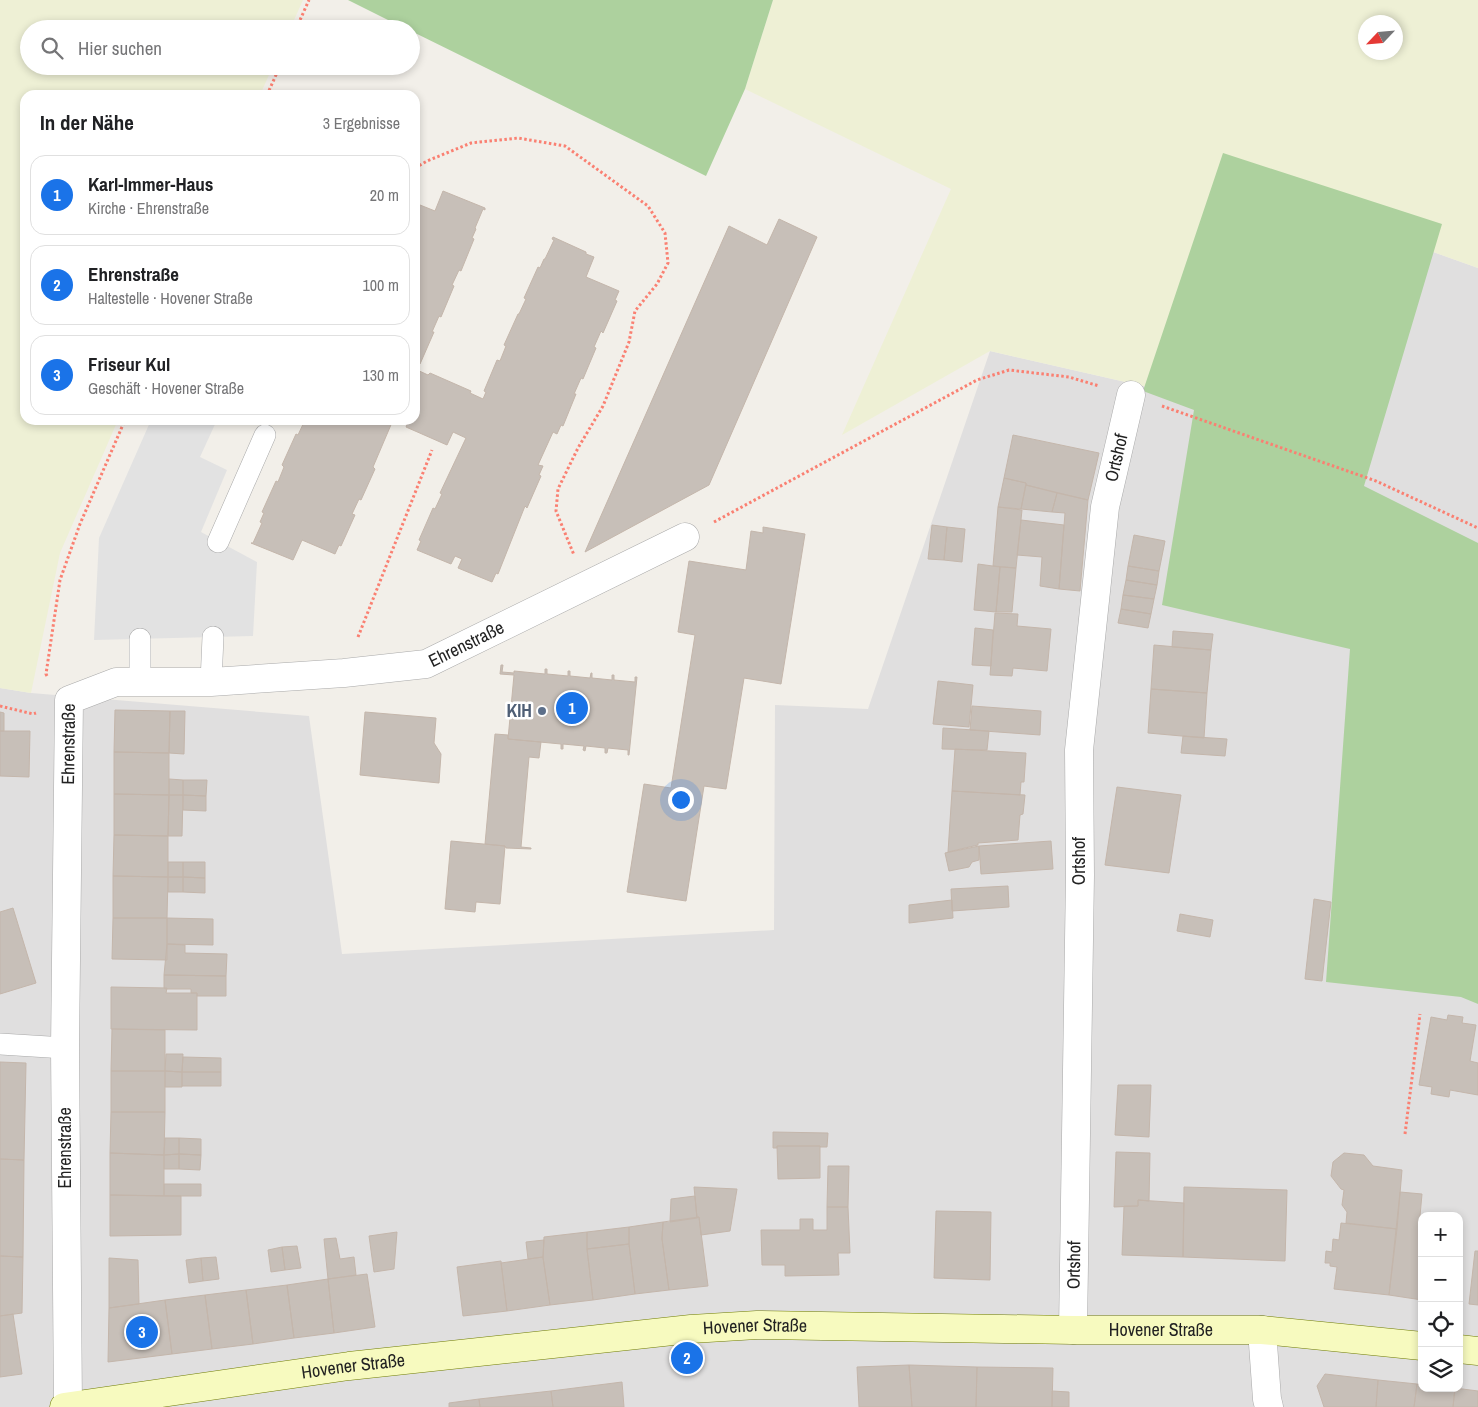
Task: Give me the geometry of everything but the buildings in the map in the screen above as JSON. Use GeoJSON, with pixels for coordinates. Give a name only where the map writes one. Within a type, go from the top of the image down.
{"type":"FeatureCollection","features":[{"type":"Feature","properties":{"kind":"street","name":"Ortshof"},"geometry":{"type":"LineString","coordinates":[[1073,1330],[1080,875],[1078,750],[1105,507],[1131,395]]}},
{"type":"Feature","properties":{"kind":"street","name":"Ehrenstraße"},"geometry":{"type":"LineString","coordinates":[[66,1407],[65,1048],[69,700],[116,682],[211,682],[344,673],[426,664],[685,537]]}},
{"type":"Feature","properties":{"kind":"street","name":"Hovener Straße"},"geometry":{"type":"LineString","coordinates":[[66,1407],[349,1366],[692,1329],[757,1325],[1073,1330],[1262,1330],[1418,1346]]}},
{"type":"Feature","properties":{"kind":"street"},"geometry":{"type":"LineString","coordinates":[[1262,1330],[1269,1407]]}},
{"type":"Feature","properties":{"kind":"street"},"geometry":{"type":"LineString","coordinates":[[1463,1349],[1478,1351]]}},
{"type":"Feature","properties":{"kind":"lane"},"geometry":{"type":"LineString","coordinates":[[218,542],[265,434]]}},
{"type":"Feature","properties":{"kind":"lane"},"geometry":{"type":"LineString","coordinates":[[211,682],[213,637]]}},
{"type":"Feature","properties":{"kind":"lane"},"geometry":{"type":"LineString","coordinates":[[140,639],[140,682]]}},
{"type":"Feature","properties":{"kind":"lane"},"geometry":{"type":"LineString","coordinates":[[0,1044],[65,1048]]}},
{"type":"Feature","properties":{"kind":"path"},"geometry":{"type":"LineString","coordinates":[[300,20],[310,0]]}},
{"type":"Feature","properties":{"kind":"path"},"geometry":{"type":"LineString","coordinates":[[269,90],[276,75]]}},
{"type":"Feature","properties":{"kind":"path"},"geometry":{"type":"LineString","coordinates":[[420,165],[471,143],[518,138],[565,146],[648,206],[665,233],[668,263],[657,284],[636,311],[629,342],[604,406],[578,448],[558,489],[556,511],[586,586]]}},
{"type":"Feature","properties":{"kind":"path"},"geometry":{"type":"LineString","coordinates":[[685,537],[978,380],[1009,370],[1069,377],[1131,395],[1376,481],[1478,528]]}},
{"type":"Feature","properties":{"kind":"path"},"geometry":{"type":"LineString","coordinates":[[69,700],[46,674],[60,580],[80,524],[123,425]]}},
{"type":"Feature","properties":{"kind":"path"},"geometry":{"type":"LineString","coordinates":[[344,673],[432,450]]}},
{"type":"Feature","properties":{"kind":"path"},"geometry":{"type":"LineString","coordinates":[[1405,1134],[1420,1014]]}},
{"type":"Feature","properties":{"kind":"shaded area"},"geometry":{"type":"Polygon","coordinates":[[[1240,183],[1478,268],[1478,1407],[0,1407],[0,688],[31,693],[309,716],[342,954],[774,930],[775,705],[868,709],[990,351],[1165,391],[1240,183]]]}},
{"type":"Feature","properties":{"kind":"shaded area"},"geometry":{"type":"Polygon","coordinates":[[[149,425],[215,425],[200,457],[227,470],[201,532],[257,562],[253,636],[94,640],[99,538],[149,425]]]}},
{"type":"Feature","properties":{"kind":"green space"},"geometry":{"type":"Polygon","coordinates":[[[0,0],[303,0],[294,20],[20,20],[20,75],[269,75],[262,90],[20,90],[20,425],[116,425],[60,553],[31,693],[0,688],[0,0]]]}},
{"type":"Feature","properties":{"kind":"green space"},"geometry":{"type":"Polygon","coordinates":[[[348,0],[773,0],[745,89],[706,176],[420,35],[420,20],[388,20],[348,0]]]}},
{"type":"Feature","properties":{"kind":"green space"},"geometry":{"type":"Polygon","coordinates":[[[773,0],[1478,0],[1478,268],[1240,183],[1165,391],[990,351],[842,435],[951,189],[745,89],[773,0]]]}},
{"type":"Feature","properties":{"kind":"green space"},"geometry":{"type":"Polygon","coordinates":[[[1223,153],[1442,224],[1364,486],[1478,543],[1478,1004],[1461,997],[1326,982],[1350,649],[1162,605],[1194,410],[1143,391],[1223,153]]]}},
{"type":"Feature","properties":{"kind":"place","name":"Karl-Immer-Haus"},"geometry":{"type":"Point","coordinates":[572,708]}},
{"type":"Feature","properties":{"kind":"place","name":"KIH"},"geometry":{"type":"Point","coordinates":[542,711]}},
{"type":"Feature","properties":{"kind":"place","name":"Friseur Kul"},"geometry":{"type":"Point","coordinates":[142,1332]}},
{"type":"Feature","properties":{"kind":"place","name":"Ehrenstraße"},"geometry":{"type":"Point","coordinates":[687,1358]}}]}
